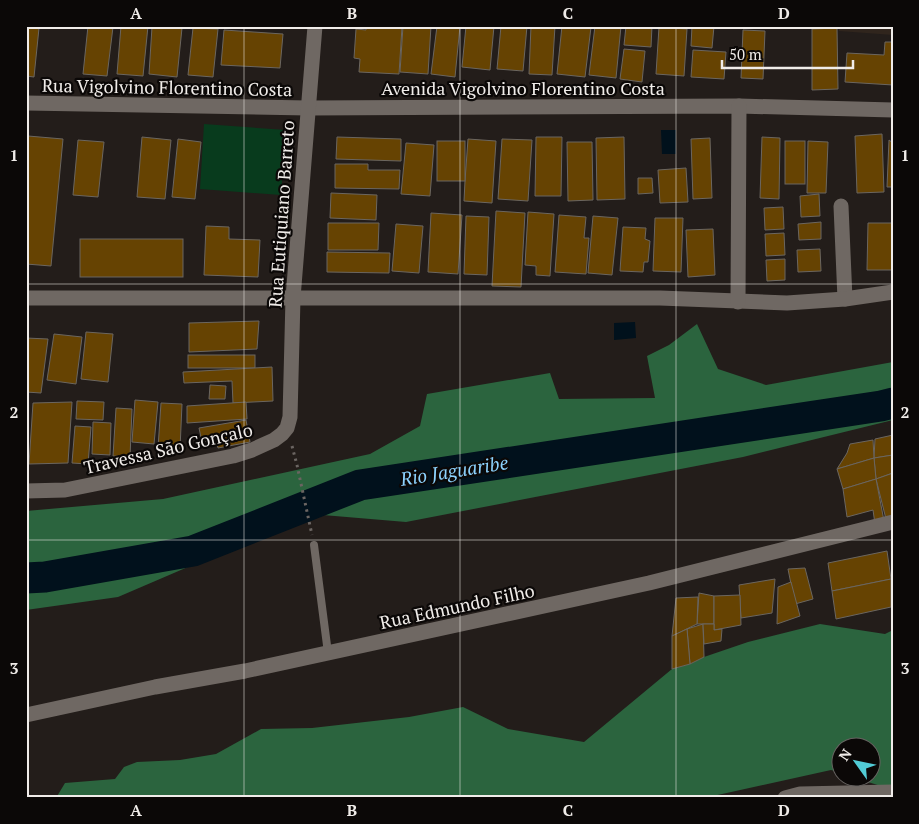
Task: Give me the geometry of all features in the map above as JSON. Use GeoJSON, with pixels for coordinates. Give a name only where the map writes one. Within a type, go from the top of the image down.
{"type":"FeatureCollection","features":[{"type":"Feature","properties":{"kind":"street","name":"Rua Eutiquiano Barreto"},"geometry":{"type":"LineString","coordinates":[[290,404],[293,298],[315,26]]}},
{"type":"Feature","properties":{"kind":"street","name":"Rua Vigolvino Florentino Costa"},"geometry":{"type":"LineString","coordinates":[[26,103],[308,108]]}},
{"type":"Feature","properties":{"kind":"street","name":"Avenida Vigolvino Florentino Costa"},"geometry":{"type":"LineString","coordinates":[[308,108],[739,106]]}},
{"type":"Feature","properties":{"kind":"street"},"geometry":{"type":"LineString","coordinates":[[738,302],[739,106],[893,110]]}},
{"type":"Feature","properties":{"kind":"street"},"geometry":{"type":"LineString","coordinates":[[841,206],[845,299]]}},
{"type":"Feature","properties":{"kind":"street"},"geometry":{"type":"LineString","coordinates":[[26,298],[660,298],[787,303],[845,299],[893,292]]}},
{"type":"Feature","properties":{"kind":"street","name":"Travessa São Gonçalo"},"geometry":{"type":"LineString","coordinates":[[26,491],[65,490],[232,456],[252,450],[265,445],[282,434],[287,428],[290,417],[290,404]]}},
{"type":"Feature","properties":{"kind":"street","name":"Rua Edmundo Filho"},"geometry":{"type":"LineString","coordinates":[[26,715],[155,687],[245,671],[649,583],[893,522]]}},
{"type":"Feature","properties":{"kind":"street"},"geometry":{"type":"LineString","coordinates":[[785,798],[893,792]]}},
{"type":"Feature","properties":{"kind":"lane"},"geometry":{"type":"LineString","coordinates":[[314,546],[328,653]]}},
{"type":"Feature","properties":{"kind":"path"},"geometry":{"type":"LineString","coordinates":[[297,465],[314,546]]}},
{"type":"Feature","properties":{"kind":"shaded area"},"geometry":{"type":"Polygon","coordinates":[[[839,26],[893,26],[893,35],[839,31],[839,26]]]}},
{"type":"Feature","properties":{"kind":"green space"},"geometry":{"type":"Polygon","coordinates":[[[204,124],[286,130],[281,195],[200,189],[204,124]]]}},
{"type":"Feature","properties":{"kind":"green space"},"geometry":{"type":"Polygon","coordinates":[[[697,324],[718,369],[766,385],[893,362],[893,420],[743,457],[406,522],[311,514],[118,597],[26,610],[26,511],[163,499],[370,454],[420,426],[427,394],[550,373],[559,399],[655,398],[647,356],[669,345],[697,324]]]}},
{"type":"Feature","properties":{"kind":"green space"},"geometry":{"type":"Polygon","coordinates":[[[820,624],[885,634],[893,630],[893,787],[881,786],[882,736],[832,736],[832,770],[704,798],[56,798],[65,783],[115,779],[124,767],[137,762],[180,760],[216,754],[261,729],[312,728],[409,717],[463,707],[508,729],[584,742],[672,669],[748,642],[820,624]]]}},
{"type":"Feature","properties":{"kind":"water"},"geometry":{"type":"Polygon","coordinates":[[[661,130],[676,130],[676,154],[662,154],[661,130]]]}},
{"type":"Feature","properties":{"kind":"water"},"geometry":{"type":"Polygon","coordinates":[[[635,322],[636,338],[614,340],[614,323],[635,322]]]}},
{"type":"Feature","properties":{"kind":"building"},"geometry":{"type":"Polygon","coordinates":[[[88,26],[113,27],[107,76],[83,74],[88,26]]]}},
{"type":"Feature","properties":{"kind":"building"},"geometry":{"type":"Polygon","coordinates":[[[121,26],[148,26],[143,76],[117,74],[121,26]]]}},
{"type":"Feature","properties":{"kind":"building"},"geometry":{"type":"Polygon","coordinates":[[[366,26],[402,27],[399,74],[359,72],[360,59],[354,58],[356,29],[366,30],[366,26]]]}},
{"type":"Feature","properties":{"kind":"building"},"geometry":{"type":"Polygon","coordinates":[[[403,26],[431,26],[428,74],[400,72],[403,26]]]}},
{"type":"Feature","properties":{"kind":"building"},"geometry":{"type":"Polygon","coordinates":[[[437,26],[460,26],[455,77],[431,74],[437,26]]]}},
{"type":"Feature","properties":{"kind":"building"},"geometry":{"type":"Polygon","coordinates":[[[466,26],[494,26],[490,70],[462,67],[466,26]]]}},
{"type":"Feature","properties":{"kind":"building"},"geometry":{"type":"Polygon","coordinates":[[[501,26],[527,26],[523,71],[497,69],[501,26]]]}},
{"type":"Feature","properties":{"kind":"building"},"geometry":{"type":"Polygon","coordinates":[[[531,26],[555,26],[552,75],[529,74],[531,26]]]}},
{"type":"Feature","properties":{"kind":"building"},"geometry":{"type":"Polygon","coordinates":[[[562,26],[591,27],[585,77],[557,74],[562,26]]]}},
{"type":"Feature","properties":{"kind":"building"},"geometry":{"type":"Polygon","coordinates":[[[595,26],[621,26],[616,78],[589,75],[595,26]]]}},
{"type":"Feature","properties":{"kind":"building"},"geometry":{"type":"Polygon","coordinates":[[[626,26],[652,26],[651,47],[624,45],[626,26]]]}},
{"type":"Feature","properties":{"kind":"building"},"geometry":{"type":"Polygon","coordinates":[[[692,26],[714,26],[712,48],[691,46],[692,26]]]}},
{"type":"Feature","properties":{"kind":"building"},"geometry":{"type":"Polygon","coordinates":[[[26,27],[39,28],[34,77],[26,76],[26,27]]]}},
{"type":"Feature","properties":{"kind":"building"},"geometry":{"type":"Polygon","coordinates":[[[152,27],[182,28],[177,77],[149,74],[152,27]]]}},
{"type":"Feature","properties":{"kind":"building"},"geometry":{"type":"Polygon","coordinates":[[[659,27],[687,29],[684,76],[656,74],[659,27]]]}},
{"type":"Feature","properties":{"kind":"building"},"geometry":{"type":"Polygon","coordinates":[[[193,28],[218,29],[213,77],[188,75],[193,28]]]}},
{"type":"Feature","properties":{"kind":"building"},"geometry":{"type":"Polygon","coordinates":[[[837,28],[838,89],[812,90],[812,29],[837,28]]]}},
{"type":"Feature","properties":{"kind":"building"},"geometry":{"type":"Polygon","coordinates":[[[224,30],[283,34],[280,68],[221,65],[224,30]]]}},
{"type":"Feature","properties":{"kind":"building"},"geometry":{"type":"Polygon","coordinates":[[[743,30],[765,31],[763,79],[741,78],[743,30]]]}},
{"type":"Feature","properties":{"kind":"building"},"geometry":{"type":"Polygon","coordinates":[[[885,42],[893,42],[893,85],[845,82],[847,53],[884,55],[885,42]]]}},
{"type":"Feature","properties":{"kind":"building"},"geometry":{"type":"Polygon","coordinates":[[[624,49],[645,51],[642,82],[620,79],[624,49]]]}},
{"type":"Feature","properties":{"kind":"building"},"geometry":{"type":"Polygon","coordinates":[[[693,50],[726,52],[724,79],[691,77],[693,50]]]}},
{"type":"Feature","properties":{"kind":"building"},"geometry":{"type":"Polygon","coordinates":[[[882,134],[884,192],[857,193],[855,136],[882,134]]]}},
{"type":"Feature","properties":{"kind":"building"},"geometry":{"type":"Polygon","coordinates":[[[28,136],[63,139],[51,266],[26,264],[26,157],[28,136]]]}},
{"type":"Feature","properties":{"kind":"building"},"geometry":{"type":"Polygon","coordinates":[[[142,137],[171,140],[165,199],[137,197],[142,137]]]}},
{"type":"Feature","properties":{"kind":"building"},"geometry":{"type":"Polygon","coordinates":[[[337,137],[401,139],[401,161],[336,159],[337,137]]]}},
{"type":"Feature","properties":{"kind":"building"},"geometry":{"type":"Polygon","coordinates":[[[536,137],[562,137],[561,196],[535,196],[536,137]]]}},
{"type":"Feature","properties":{"kind":"building"},"geometry":{"type":"Polygon","coordinates":[[[624,137],[625,199],[597,200],[596,138],[624,137]]]}},
{"type":"Feature","properties":{"kind":"building"},"geometry":{"type":"Polygon","coordinates":[[[762,137],[780,138],[779,199],[760,198],[762,137]]]}},
{"type":"Feature","properties":{"kind":"building"},"geometry":{"type":"Polygon","coordinates":[[[710,138],[712,198],[693,199],[691,139],[710,138]]]}},
{"type":"Feature","properties":{"kind":"building"},"geometry":{"type":"Polygon","coordinates":[[[178,139],[201,142],[195,199],[172,197],[178,139]]]}},
{"type":"Feature","properties":{"kind":"building"},"geometry":{"type":"Polygon","coordinates":[[[468,139],[496,141],[492,203],[464,201],[468,139]]]}},
{"type":"Feature","properties":{"kind":"building"},"geometry":{"type":"Polygon","coordinates":[[[502,139],[532,140],[528,201],[498,199],[502,139]]]}},
{"type":"Feature","properties":{"kind":"building"},"geometry":{"type":"Polygon","coordinates":[[[78,140],[104,142],[98,197],[73,195],[78,140]]]}},
{"type":"Feature","properties":{"kind":"building"},"geometry":{"type":"Polygon","coordinates":[[[889,140],[893,143],[893,187],[887,187],[889,140]]]}},
{"type":"Feature","properties":{"kind":"building"},"geometry":{"type":"Polygon","coordinates":[[[437,141],[465,141],[465,181],[437,181],[437,141]]]}},
{"type":"Feature","properties":{"kind":"building"},"geometry":{"type":"Polygon","coordinates":[[[785,141],[805,141],[805,184],[785,184],[785,141]]]}},
{"type":"Feature","properties":{"kind":"building"},"geometry":{"type":"Polygon","coordinates":[[[808,141],[828,142],[826,193],[807,193],[808,141]]]}},
{"type":"Feature","properties":{"kind":"building"},"geometry":{"type":"Polygon","coordinates":[[[567,142],[592,142],[593,200],[568,201],[567,142]]]}},
{"type":"Feature","properties":{"kind":"building"},"geometry":{"type":"Polygon","coordinates":[[[406,143],[434,145],[430,196],[401,194],[406,143]]]}},
{"type":"Feature","properties":{"kind":"building"},"geometry":{"type":"Polygon","coordinates":[[[335,164],[368,164],[368,170],[400,170],[399,189],[335,188],[335,164]]]}},
{"type":"Feature","properties":{"kind":"building"},"geometry":{"type":"Polygon","coordinates":[[[686,168],[688,202],[660,203],[658,170],[686,168]]]}},
{"type":"Feature","properties":{"kind":"building"},"geometry":{"type":"Polygon","coordinates":[[[638,178],[652,178],[653,193],[638,194],[638,178]]]}},
{"type":"Feature","properties":{"kind":"building"},"geometry":{"type":"Polygon","coordinates":[[[331,193],[377,195],[376,220],[330,218],[331,193]]]}},
{"type":"Feature","properties":{"kind":"building"},"geometry":{"type":"Polygon","coordinates":[[[819,194],[820,216],[801,217],[800,196],[819,194]]]}},
{"type":"Feature","properties":{"kind":"building"},"geometry":{"type":"Polygon","coordinates":[[[783,207],[784,229],[765,230],[764,208],[783,207]]]}},
{"type":"Feature","properties":{"kind":"building"},"geometry":{"type":"Polygon","coordinates":[[[496,211],[525,213],[521,287],[492,286],[496,211]]]}},
{"type":"Feature","properties":{"kind":"building"},"geometry":{"type":"Polygon","coordinates":[[[528,212],[554,214],[550,276],[536,275],[536,266],[525,265],[528,212]]]}},
{"type":"Feature","properties":{"kind":"building"},"geometry":{"type":"Polygon","coordinates":[[[431,213],[462,215],[458,274],[428,272],[431,213]]]}},
{"type":"Feature","properties":{"kind":"building"},"geometry":{"type":"Polygon","coordinates":[[[559,215],[586,217],[584,238],[589,238],[586,274],[555,272],[559,215]]]}},
{"type":"Feature","properties":{"kind":"building"},"geometry":{"type":"Polygon","coordinates":[[[466,216],[489,217],[487,275],[464,274],[466,216]]]}},
{"type":"Feature","properties":{"kind":"building"},"geometry":{"type":"Polygon","coordinates":[[[593,216],[618,218],[612,275],[588,273],[593,216]]]}},
{"type":"Feature","properties":{"kind":"building"},"geometry":{"type":"Polygon","coordinates":[[[655,218],[683,218],[681,272],[653,271],[655,218]]]}},
{"type":"Feature","properties":{"kind":"building"},"geometry":{"type":"Polygon","coordinates":[[[821,222],[821,239],[799,240],[798,224],[821,222]]]}},
{"type":"Feature","properties":{"kind":"building"},"geometry":{"type":"Polygon","coordinates":[[[328,223],[379,223],[378,250],[328,250],[328,223]]]}},
{"type":"Feature","properties":{"kind":"building"},"geometry":{"type":"Polygon","coordinates":[[[868,223],[893,223],[893,270],[867,270],[868,223]]]}},
{"type":"Feature","properties":{"kind":"building"},"geometry":{"type":"Polygon","coordinates":[[[396,224],[423,226],[419,273],[392,271],[396,224]]]}},
{"type":"Feature","properties":{"kind":"building"},"geometry":{"type":"Polygon","coordinates":[[[206,226],[229,227],[229,239],[260,240],[258,277],[204,275],[206,226]]]}},
{"type":"Feature","properties":{"kind":"building"},"geometry":{"type":"Polygon","coordinates":[[[623,227],[646,228],[645,239],[650,241],[648,262],[644,262],[643,272],[620,271],[623,227]]]}},
{"type":"Feature","properties":{"kind":"building"},"geometry":{"type":"Polygon","coordinates":[[[713,229],[715,275],[688,277],[686,230],[713,229]]]}},
{"type":"Feature","properties":{"kind":"building"},"geometry":{"type":"Polygon","coordinates":[[[784,233],[785,255],[766,256],[765,234],[784,233]]]}},
{"type":"Feature","properties":{"kind":"building"},"geometry":{"type":"Polygon","coordinates":[[[80,239],[183,239],[183,277],[80,277],[80,239]]]}},
{"type":"Feature","properties":{"kind":"building"},"geometry":{"type":"Polygon","coordinates":[[[820,249],[821,271],[798,272],[797,250],[820,249]]]}},
{"type":"Feature","properties":{"kind":"building"},"geometry":{"type":"Polygon","coordinates":[[[327,252],[390,253],[389,273],[327,272],[327,252]]]}},
{"type":"Feature","properties":{"kind":"building"},"geometry":{"type":"Polygon","coordinates":[[[785,259],[785,280],[767,281],[766,260],[785,259]]]}},
{"type":"Feature","properties":{"kind":"building"},"geometry":{"type":"Polygon","coordinates":[[[259,321],[257,349],[189,352],[189,323],[259,321]]]}},
{"type":"Feature","properties":{"kind":"building"},"geometry":{"type":"Polygon","coordinates":[[[86,332],[113,334],[108,382],[81,379],[86,332]]]}},
{"type":"Feature","properties":{"kind":"building"},"geometry":{"type":"Polygon","coordinates":[[[54,334],[82,337],[76,384],[47,380],[54,334]]]}},
{"type":"Feature","properties":{"kind":"building"},"geometry":{"type":"Polygon","coordinates":[[[26,338],[48,339],[41,393],[26,392],[26,338]]]}},
{"type":"Feature","properties":{"kind":"building"},"geometry":{"type":"Polygon","coordinates":[[[188,355],[255,355],[255,368],[188,368],[188,355]]]}},
{"type":"Feature","properties":{"kind":"building"},"geometry":{"type":"Polygon","coordinates":[[[272,367],[273,401],[233,403],[232,381],[184,383],[183,372],[272,367]]]}},
{"type":"Feature","properties":{"kind":"building"},"geometry":{"type":"Polygon","coordinates":[[[210,385],[226,386],[225,399],[209,399],[210,385]]]}},
{"type":"Feature","properties":{"kind":"building"},"geometry":{"type":"Polygon","coordinates":[[[135,400],[158,402],[154,444],[132,442],[135,400]]]}},
{"type":"Feature","properties":{"kind":"building"},"geometry":{"type":"Polygon","coordinates":[[[77,401],[104,402],[103,420],[76,419],[77,401]]]}},
{"type":"Feature","properties":{"kind":"building"},"geometry":{"type":"Polygon","coordinates":[[[72,402],[68,463],[29,464],[33,403],[72,402]]]}},
{"type":"Feature","properties":{"kind":"building"},"geometry":{"type":"Polygon","coordinates":[[[246,402],[247,419],[187,423],[187,406],[246,402]]]}},
{"type":"Feature","properties":{"kind":"building"},"geometry":{"type":"Polygon","coordinates":[[[161,403],[182,404],[180,449],[158,448],[161,403]]]}},
{"type":"Feature","properties":{"kind":"building"},"geometry":{"type":"Polygon","coordinates":[[[116,408],[132,409],[130,457],[113,456],[116,408]]]}},
{"type":"Feature","properties":{"kind":"building"},"geometry":{"type":"Polygon","coordinates":[[[246,420],[250,442],[218,448],[216,440],[202,442],[199,428],[246,420]]]}},
{"type":"Feature","properties":{"kind":"building"},"geometry":{"type":"Polygon","coordinates":[[[93,422],[111,423],[110,455],[92,454],[93,422]]]}},
{"type":"Feature","properties":{"kind":"building"},"geometry":{"type":"Polygon","coordinates":[[[75,426],[91,427],[88,464],[72,463],[75,426]]]}},
{"type":"Feature","properties":{"kind":"building"},"geometry":{"type":"Polygon","coordinates":[[[893,435],[893,455],[874,458],[875,439],[893,435]]]}},
{"type":"Feature","properties":{"kind":"building"},"geometry":{"type":"Polygon","coordinates":[[[873,440],[874,458],[837,469],[850,444],[873,440]]]}},
{"type":"Feature","properties":{"kind":"building"},"geometry":{"type":"Polygon","coordinates":[[[893,455],[893,473],[876,479],[874,458],[893,455]]]}},
{"type":"Feature","properties":{"kind":"building"},"geometry":{"type":"Polygon","coordinates":[[[874,458],[876,479],[843,489],[837,469],[874,458]]]}},
{"type":"Feature","properties":{"kind":"building"},"geometry":{"type":"Polygon","coordinates":[[[893,473],[893,517],[886,519],[876,479],[893,473]]]}},
{"type":"Feature","properties":{"kind":"building"},"geometry":{"type":"Polygon","coordinates":[[[876,479],[884,521],[875,524],[873,510],[847,517],[843,489],[876,479]]]}},
{"type":"Feature","properties":{"kind":"building"},"geometry":{"type":"Polygon","coordinates":[[[887,551],[891,579],[832,591],[828,563],[887,551]]]}},
{"type":"Feature","properties":{"kind":"building"},"geometry":{"type":"Polygon","coordinates":[[[805,568],[813,599],[795,604],[788,569],[805,568]]]}},
{"type":"Feature","properties":{"kind":"building"},"geometry":{"type":"Polygon","coordinates":[[[775,579],[772,613],[741,618],[739,585],[775,579]]]}},
{"type":"Feature","properties":{"kind":"building"},"geometry":{"type":"Polygon","coordinates":[[[891,579],[891,607],[836,619],[832,591],[891,579]]]}},
{"type":"Feature","properties":{"kind":"building"},"geometry":{"type":"Polygon","coordinates":[[[791,582],[800,616],[777,624],[778,587],[791,582]]]}},
{"type":"Feature","properties":{"kind":"building"},"geometry":{"type":"Polygon","coordinates":[[[699,593],[714,596],[714,624],[697,624],[699,593]]]}},
{"type":"Feature","properties":{"kind":"building"},"geometry":{"type":"Polygon","coordinates":[[[740,595],[741,625],[714,630],[714,596],[740,595]]]}},
{"type":"Feature","properties":{"kind":"building"},"geometry":{"type":"Polygon","coordinates":[[[698,597],[697,624],[672,636],[676,598],[698,597]]]}},
{"type":"Feature","properties":{"kind":"building"},"geometry":{"type":"Polygon","coordinates":[[[703,624],[704,657],[690,664],[687,629],[703,624]]]}},
{"type":"Feature","properties":{"kind":"building"},"geometry":{"type":"Polygon","coordinates":[[[703,624],[714,624],[714,630],[722,629],[721,641],[704,644],[703,624]]]}},
{"type":"Feature","properties":{"kind":"building"},"geometry":{"type":"Polygon","coordinates":[[[687,629],[690,664],[672,669],[672,636],[687,629]]]}},
{"type":"Feature","properties":{"kind":"waterway","name":"Rio Jaguaribe"},"geometry":{"type":"LineString","coordinates":[[26,578],[45,577],[193,551],[360,485],[893,403]]}}]}
